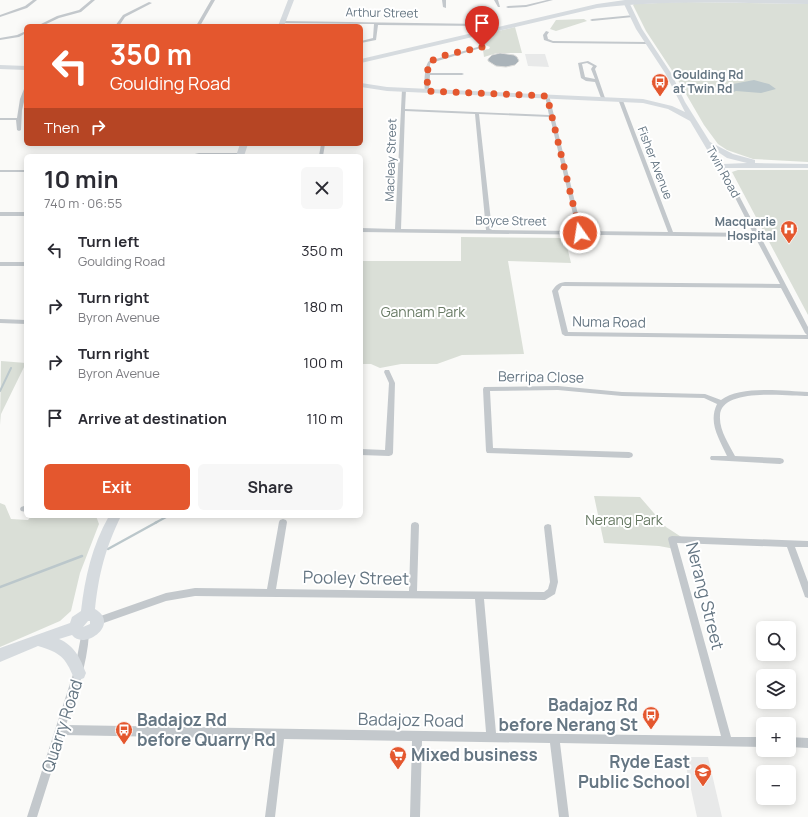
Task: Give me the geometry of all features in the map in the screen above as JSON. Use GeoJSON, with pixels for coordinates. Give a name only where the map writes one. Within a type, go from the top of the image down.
{"type":"FeatureCollection","features":[{"type":"Feature","properties":{"kind":"highway"},"geometry":{"type":"LineString","coordinates":[[363,58],[581,6],[618,0]]}},
{"type":"Feature","properties":{"kind":"highway"},"geometry":{"type":"LineString","coordinates":[[363,61],[597,6],[626,1],[665,0],[808,2]]}},
{"type":"Feature","properties":{"kind":"highway"},"geometry":{"type":"LineString","coordinates":[[0,67],[24,68]]}},
{"type":"Feature","properties":{"kind":"highway"},"geometry":{"type":"LineString","coordinates":[[0,70],[24,71]]}},
{"type":"Feature","properties":{"kind":"main road"},"geometry":{"type":"LineString","coordinates":[[282,24],[290,0]]}},
{"type":"Feature","properties":{"kind":"main road","name":"Twin Road"},"geometry":{"type":"LineString","coordinates":[[626,1],[648,44],[668,73],[692,119],[720,165]]}},
{"type":"Feature","properties":{"kind":"main road"},"geometry":{"type":"LineString","coordinates":[[363,83],[404,90],[682,101]]}},
{"type":"Feature","properties":{"kind":"main road"},"geometry":{"type":"LineString","coordinates":[[620,99],[643,101],[682,101]]}},
{"type":"Feature","properties":{"kind":"main road","name":"Twin Road"},"geometry":{"type":"LineString","coordinates":[[643,101],[670,107],[692,119]]}},
{"type":"Feature","properties":{"kind":"main road"},"geometry":{"type":"LineString","coordinates":[[707,142],[736,158],[767,165]]}},
{"type":"Feature","properties":{"kind":"main road"},"geometry":{"type":"LineString","coordinates":[[720,165],[808,166]]}},
{"type":"Feature","properties":{"kind":"main road"},"geometry":{"type":"LineString","coordinates":[[0,655],[39,640],[80,630],[93,631],[97,624],[92,618],[93,568],[105,532],[114,518]]}},
{"type":"Feature","properties":{"kind":"main road"},"geometry":{"type":"LineString","coordinates":[[39,640],[68,650],[79,673]]}},
{"type":"Feature","properties":{"kind":"street"},"geometry":{"type":"LineString","coordinates":[[0,16],[26,7],[35,0]]}},
{"type":"Feature","properties":{"kind":"street"},"geometry":{"type":"LineString","coordinates":[[43,24],[58,17],[80,11],[93,0]]}},
{"type":"Feature","properties":{"kind":"street"},"geometry":{"type":"LineString","coordinates":[[199,24],[213,0]]}},
{"type":"Feature","properties":{"kind":"street"},"geometry":{"type":"LineString","coordinates":[[444,0],[445,7]]}},
{"type":"Feature","properties":{"kind":"street"},"geometry":{"type":"LineString","coordinates":[[496,0],[499,6]]}},
{"type":"Feature","properties":{"kind":"street"},"geometry":{"type":"LineString","coordinates":[[508,6],[526,6],[549,0]]}},
{"type":"Feature","properties":{"kind":"street"},"geometry":{"type":"LineString","coordinates":[[118,24],[124,16],[150,4]]}},
{"type":"Feature","properties":{"kind":"street"},"geometry":{"type":"LineString","coordinates":[[592,20],[633,16]]}},
{"type":"Feature","properties":{"kind":"street"},"geometry":{"type":"LineString","coordinates":[[363,41],[375,38],[376,23]]}},
{"type":"Feature","properties":{"kind":"street","name":"Arthur Street"},"geometry":{"type":"LineString","coordinates":[[282,24],[482,24]]}},
{"type":"Feature","properties":{"kind":"street"},"geometry":{"type":"LineString","coordinates":[[547,32],[545,35],[546,40],[553,42],[648,44]]}},
{"type":"Feature","properties":{"kind":"street"},"geometry":{"type":"LineString","coordinates":[[0,39],[18,36],[24,33]]}},
{"type":"Feature","properties":{"kind":"street"},"geometry":{"type":"LineString","coordinates":[[427,91],[428,64],[433,60],[482,47]]}},
{"type":"Feature","properties":{"kind":"street"},"geometry":{"type":"LineString","coordinates":[[597,81],[583,78],[580,63],[588,62],[594,64],[595,66],[593,69],[603,98]]}},
{"type":"Feature","properties":{"kind":"street"},"geometry":{"type":"LineString","coordinates":[[427,74],[462,74]]}},
{"type":"Feature","properties":{"kind":"street","name":"Macleay Street"},"geometry":{"type":"LineString","coordinates":[[398,231],[404,90]]}},
{"type":"Feature","properties":{"kind":"street"},"geometry":{"type":"LineString","coordinates":[[19,130],[18,119],[24,94]]}},
{"type":"Feature","properties":{"kind":"street"},"geometry":{"type":"LineString","coordinates":[[547,96],[580,233]]}},
{"type":"Feature","properties":{"kind":"street","name":"Fisher Avenue"},"geometry":{"type":"LineString","coordinates":[[620,99],[671,234]]}},
{"type":"Feature","properties":{"kind":"street"},"geometry":{"type":"LineString","coordinates":[[403,110],[552,116]]}},
{"type":"Feature","properties":{"kind":"street"},"geometry":{"type":"LineString","coordinates":[[477,113],[489,232]]}},
{"type":"Feature","properties":{"kind":"street"},"geometry":{"type":"LineString","coordinates":[[0,119],[18,119]]}},
{"type":"Feature","properties":{"kind":"street","name":"Twin Road"},"geometry":{"type":"LineString","coordinates":[[720,165],[808,333]]}},
{"type":"Feature","properties":{"kind":"street"},"geometry":{"type":"LineString","coordinates":[[0,171],[24,171]]}},
{"type":"Feature","properties":{"kind":"street"},"geometry":{"type":"LineString","coordinates":[[0,214],[24,214]]}},
{"type":"Feature","properties":{"kind":"street","name":"Boyce Street"},"geometry":{"type":"LineString","coordinates":[[363,230],[757,235]]}},
{"type":"Feature","properties":{"kind":"street"},"geometry":{"type":"LineString","coordinates":[[0,264],[24,264]]}},
{"type":"Feature","properties":{"kind":"street","name":"Numa Road"},"geometry":{"type":"LineString","coordinates":[[784,286],[565,284],[560,285],[555,291],[565,334],[808,337]]}},
{"type":"Feature","properties":{"kind":"street"},"geometry":{"type":"LineString","coordinates":[[0,321],[24,322]]}},
{"type":"Feature","properties":{"kind":"street"},"geometry":{"type":"LineString","coordinates":[[363,452],[389,453],[392,383],[387,372]]}},
{"type":"Feature","properties":{"kind":"street","name":"Berripa Close"},"geometry":{"type":"LineString","coordinates":[[628,455],[490,451],[486,389],[558,388],[622,394],[705,396],[722,402]]}},
{"type":"Feature","properties":{"kind":"street"},"geometry":{"type":"LineString","coordinates":[[732,458],[717,422],[717,411],[722,402],[730,397],[744,393],[808,394]]}},
{"type":"Feature","properties":{"kind":"street"},"geometry":{"type":"LineString","coordinates":[[714,458],[780,461]]}},
{"type":"Feature","properties":{"kind":"street"},"geometry":{"type":"LineString","coordinates":[[271,592],[283,522]]}},
{"type":"Feature","properties":{"kind":"street"},"geometry":{"type":"LineString","coordinates":[[413,594],[415,525]]}},
{"type":"Feature","properties":{"kind":"street","name":"Pooley Street"},"geometry":{"type":"LineString","coordinates":[[92,618],[179,594],[195,592],[545,596],[552,591],[554,582],[548,527]]}},
{"type":"Feature","properties":{"kind":"street","name":"Nerang Street"},"geometry":{"type":"LineString","coordinates":[[727,741],[672,539],[808,544]]}},
{"type":"Feature","properties":{"kind":"street"},"geometry":{"type":"LineString","coordinates":[[790,544],[808,594]]}},
{"type":"Feature","properties":{"kind":"street"},"geometry":{"type":"LineString","coordinates":[[479,596],[491,737]]}},
{"type":"Feature","properties":{"kind":"street","name":"Quarry Road"},"geometry":{"type":"LineString","coordinates":[[32,817],[59,730],[79,673],[84,650],[80,630]]}},
{"type":"Feature","properties":{"kind":"street","name":"Badajoz Road"},"geometry":{"type":"LineString","coordinates":[[59,730],[756,742]]}},
{"type":"Feature","properties":{"kind":"street"},"geometry":{"type":"LineString","coordinates":[[270,817],[280,734]]}},
{"type":"Feature","properties":{"kind":"street"},"geometry":{"type":"LineString","coordinates":[[415,817],[417,736]]}},
{"type":"Feature","properties":{"kind":"street"},"geometry":{"type":"LineString","coordinates":[[554,738],[564,817]]}},
{"type":"Feature","properties":{"kind":"street"},"geometry":{"type":"LineString","coordinates":[[796,742],[808,743]]}},
{"type":"Feature","properties":{"kind":"shaded area"},"geometry":{"type":"Polygon","coordinates":[[[525,54],[545,54],[549,67],[528,66],[525,54]]]}},
{"type":"Feature","properties":{"kind":"shaded area"},"geometry":{"type":"Polygon","coordinates":[[[754,80],[769,84],[776,89],[761,93],[736,91],[731,93],[724,89],[733,84],[754,80]]]}},
{"type":"Feature","properties":{"kind":"shaded area","name":"Ryde East Public School"},"geometry":{"type":"Polygon","coordinates":[[[684,757],[708,757],[722,817],[697,817],[684,757]]]}},
{"type":"Feature","properties":{"kind":"green space"},"geometry":{"type":"Polygon","coordinates":[[[684,2],[808,4],[808,162],[753,159],[727,150],[718,144],[704,125],[675,75],[646,31],[633,5],[684,2]]]}},
{"type":"Feature","properties":{"kind":"green space"},"geometry":{"type":"Polygon","coordinates":[[[584,19],[587,21],[556,31],[550,29],[556,20],[584,19]]]}},
{"type":"Feature","properties":{"kind":"green space"},"geometry":{"type":"Polygon","coordinates":[[[515,27],[522,53],[497,53],[484,57],[483,50],[489,49],[490,47],[483,44],[481,35],[515,27]]]}},
{"type":"Feature","properties":{"kind":"green space","name":"Macquarie Hospital"},"geometry":{"type":"Polygon","coordinates":[[[738,170],[808,170],[808,315],[732,172],[738,170]]]}},
{"type":"Feature","properties":{"kind":"green space","name":"Gannam Park"},"geometry":{"type":"Polygon","coordinates":[[[461,237],[565,238],[571,263],[508,261],[524,354],[462,355],[437,364],[401,364],[380,368],[371,364],[363,364],[363,261],[461,261],[461,237]]]}},
{"type":"Feature","properties":{"kind":"green space"},"geometry":{"type":"Polygon","coordinates":[[[1,361],[24,363],[24,367],[1,414],[0,425],[1,361]]]}},
{"type":"Feature","properties":{"kind":"green space","name":"Nerang Park"},"geometry":{"type":"Polygon","coordinates":[[[594,496],[640,497],[666,527],[686,540],[672,539],[675,549],[659,546],[604,543],[594,496]]]}},
{"type":"Feature","properties":{"kind":"green space"},"geometry":{"type":"Polygon","coordinates":[[[0,503],[5,505],[11,519],[97,518],[99,524],[80,573],[71,611],[60,621],[0,647],[0,503]]]}},
{"type":"Feature","properties":{"kind":"building"},"geometry":{"type":"Polygon","coordinates":[[[500,53],[514,55],[519,61],[515,65],[506,67],[496,66],[488,61],[492,55],[500,53]]]}},
{"type":"Feature","properties":{"kind":"waterway"},"geometry":{"type":"LineString","coordinates":[[0,391],[11,368]]}},
{"type":"Feature","properties":{"kind":"waterway"},"geometry":{"type":"LineString","coordinates":[[155,523],[164,518]]}},
{"type":"Feature","properties":{"kind":"waterway"},"geometry":{"type":"LineString","coordinates":[[108,549],[157,522]]}},
{"type":"Feature","properties":{"kind":"waterway"},"geometry":{"type":"LineString","coordinates":[[0,587],[82,556]]}},
{"type":"Feature","properties":{"kind":"place","name":"Goulding Rd at Twin Rd"},"geometry":{"type":"Point","coordinates":[660,97]}},
{"type":"Feature","properties":{"kind":"place","name":"Macquarie Hospital"},"geometry":{"type":"Point","coordinates":[789,244]}},
{"type":"Feature","properties":{"kind":"place","name":"Badajoz Rd before Nerang St"},"geometry":{"type":"Point","coordinates":[651,730]}},
{"type":"Feature","properties":{"kind":"place","name":"Badajoz Rd before Quarry Rd"},"geometry":{"type":"Point","coordinates":[124,745]}},
{"type":"Feature","properties":{"kind":"place","name":"Mixed business"},"geometry":{"type":"Point","coordinates":[398,770]}},
{"type":"Feature","properties":{"kind":"place","name":"Ryde East Public School"},"geometry":{"type":"Point","coordinates":[703,787]}},
{"type":"Feature","properties":{"kind":"route"},"geometry":{"type":"LineString","coordinates":[[482,47],[438,58],[430,62],[428,64],[427,91],[547,96],[580,233]]}}]}
